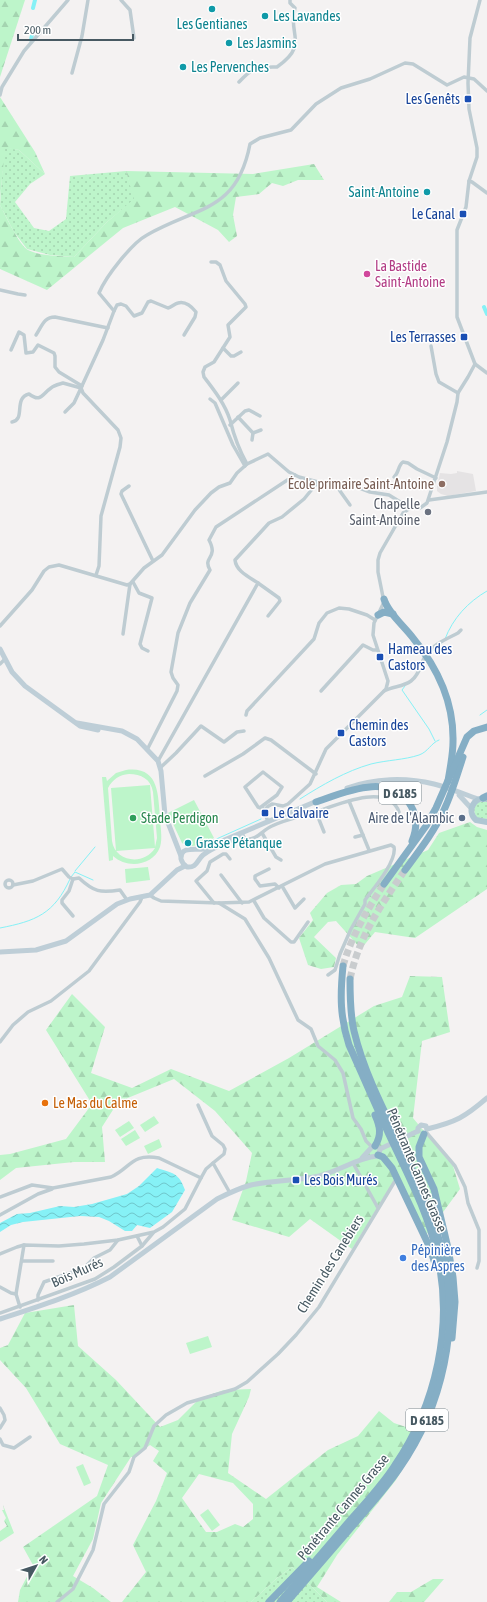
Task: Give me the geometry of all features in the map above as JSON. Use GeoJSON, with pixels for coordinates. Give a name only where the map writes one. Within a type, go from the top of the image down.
{"type":"FeatureCollection","features":[{"type":"Feature","properties":{"kind":"highway","name":"D 6185"},"geometry":{"type":"LineString","coordinates":[[384,598],[387,606],[426,655],[442,684],[450,707],[453,742],[448,781]]}},
{"type":"Feature","properties":{"kind":"highway"},"geometry":{"type":"LineString","coordinates":[[377,617],[386,612],[394,615]]}},
{"type":"Feature","properties":{"kind":"highway","name":"D 6185"},"geometry":{"type":"LineString","coordinates":[[384,884],[426,826],[436,808],[467,737],[474,731],[487,727]]}},
{"type":"Feature","properties":{"kind":"highway"},"geometry":{"type":"LineString","coordinates":[[405,870],[429,837],[444,810],[470,739],[480,732],[487,730]]}},
{"type":"Feature","properties":{"kind":"highway","name":"D 6185"},"geometry":{"type":"LineString","coordinates":[[316,802],[349,791],[376,786],[391,788],[403,796],[410,804],[415,814],[416,829],[409,846],[394,870]]}},
{"type":"Feature","properties":{"kind":"highway","name":"Pénétrante Cannes Grasse"},"geometry":{"type":"LineString","coordinates":[[280,1602],[395,1466],[421,1420],[430,1395],[440,1346],[443,1317],[443,1299],[437,1254],[429,1226],[349,1046],[344,1030],[340,995],[342,966]]}},
{"type":"Feature","properties":{"kind":"highway","name":"Pénétrante Cannes Grasse"},"geometry":{"type":"LineString","coordinates":[[287,1602],[399,1470],[426,1422],[436,1397],[444,1371],[448,1332],[449,1300],[442,1252],[435,1224],[424,1196],[369,1076],[358,1045],[351,1012],[350,979]]}},
{"type":"Feature","properties":{"kind":"highway"},"geometry":{"type":"LineString","coordinates":[[349,1046],[351,1057],[380,1126],[380,1136],[376,1150],[392,1168],[430,1248],[443,1299]]}},
{"type":"Feature","properties":{"kind":"highway"},"geometry":{"type":"LineString","coordinates":[[424,1132],[419,1147],[419,1157],[434,1189],[448,1248],[455,1292],[452,1337],[444,1371]]}},
{"type":"Feature","properties":{"kind":"highway"},"geometry":{"type":"LineString","coordinates":[[268,1602],[314,1557],[326,1548]]}},
{"type":"Feature","properties":{"kind":"highway"},"geometry":{"type":"LineString","coordinates":[[293,1602],[309,1576]]}},
{"type":"Feature","properties":{"kind":"main road"},"geometry":{"type":"LineString","coordinates":[[0,649],[12,672],[25,686],[80,726],[127,733],[148,748],[158,761],[165,815],[185,866]]}},
{"type":"Feature","properties":{"kind":"main road"},"geometry":{"type":"LineString","coordinates":[[0,952],[36,950],[66,941],[110,909],[128,900],[150,895],[177,870],[185,866],[194,866],[205,854],[268,822],[348,788],[369,782],[404,780],[435,784],[457,793],[484,798]]}},
{"type":"Feature","properties":{"kind":"main road"},"geometry":{"type":"LineString","coordinates":[[457,793],[471,808],[472,815],[476,820],[487,822]]}},
{"type":"Feature","properties":{"kind":"main road"},"geometry":{"type":"LineString","coordinates":[[471,808],[475,801],[484,798]]}},
{"type":"Feature","properties":{"kind":"main road"},"geometry":{"type":"LineString","coordinates":[[179,848],[185,850],[203,849],[242,834]]}},
{"type":"Feature","properties":{"kind":"main road"},"geometry":{"type":"LineString","coordinates":[[177,870],[185,850]]}},
{"type":"Feature","properties":{"kind":"main road"},"geometry":{"type":"LineString","coordinates":[[195,850],[199,859]]}},
{"type":"Feature","properties":{"kind":"main road"},"geometry":{"type":"LineString","coordinates":[[0,1319],[43,1306],[110,1278],[217,1199],[230,1192],[251,1185],[284,1182],[320,1176],[362,1159],[376,1150],[408,1135],[424,1132],[462,1118],[487,1098]]}},
{"type":"Feature","properties":{"kind":"street"},"geometry":{"type":"LineString","coordinates":[[0,95],[2,87],[24,51],[68,0]]}},
{"type":"Feature","properties":{"kind":"street"},"geometry":{"type":"LineString","coordinates":[[72,73],[82,36],[88,0]]}},
{"type":"Feature","properties":{"kind":"street"},"geometry":{"type":"LineString","coordinates":[[121,0],[130,10],[134,38]]}},
{"type":"Feature","properties":{"kind":"street"},"geometry":{"type":"LineString","coordinates":[[239,82],[254,68],[262,66],[277,67],[288,58],[292,52],[296,41],[293,15],[295,8],[290,3],[290,0]]}},
{"type":"Feature","properties":{"kind":"street"},"geometry":{"type":"LineString","coordinates":[[480,0],[470,38],[469,78],[469,109],[477,148],[477,157],[469,181],[466,206],[457,230],[457,317],[475,364],[487,373]]}},
{"type":"Feature","properties":{"kind":"street"},"geometry":{"type":"LineString","coordinates":[[114,311],[99,292],[102,285],[118,263],[147,235],[212,206],[220,200],[234,187],[243,171],[250,144],[260,138],[291,130],[316,104],[341,88],[370,79],[405,63],[413,64],[447,85],[464,77],[474,79],[487,91]]}},
{"type":"Feature","properties":{"kind":"street"},"geometry":{"type":"LineString","coordinates":[[469,181],[487,193]]}},
{"type":"Feature","properties":{"kind":"street"},"geometry":{"type":"LineString","coordinates":[[211,262],[216,262],[220,265],[226,282],[246,307],[228,325],[230,337],[214,362],[205,367],[203,372],[204,377],[221,400],[230,420],[230,425],[238,449],[246,465]]}},
{"type":"Feature","properties":{"kind":"street"},"geometry":{"type":"LineString","coordinates":[[0,290],[26,295]]}},
{"type":"Feature","properties":{"kind":"street"},"geometry":{"type":"LineString","coordinates":[[66,412],[74,403],[117,305],[121,304],[126,306],[134,316],[137,316],[142,313],[148,302],[151,301],[168,308],[178,303],[184,303],[193,308],[196,312],[195,317],[184,335]]}},
{"type":"Feature","properties":{"kind":"street"},"geometry":{"type":"LineString","coordinates":[[36,335],[46,319],[49,317],[108,328]]}},
{"type":"Feature","properties":{"kind":"street"},"geometry":{"type":"LineString","coordinates":[[10,350],[18,332],[24,335],[26,352],[33,352],[38,344],[54,353],[55,367],[59,372],[81,387],[83,393],[118,430],[121,438],[114,472],[101,516],[98,566],[96,575]]}},
{"type":"Feature","properties":{"kind":"street"},"geometry":{"type":"LineString","coordinates":[[431,346],[439,382],[458,393]]}},
{"type":"Feature","properties":{"kind":"street"},"geometry":{"type":"LineString","coordinates":[[223,348],[230,356],[234,356],[241,352]]}},
{"type":"Feature","properties":{"kind":"street"},"geometry":{"type":"LineString","coordinates":[[122,634],[132,583],[144,568],[162,555],[204,500],[214,490],[230,483],[237,473],[246,465],[268,454],[280,465],[295,475],[318,482],[349,484],[370,492],[389,496],[410,508],[420,508],[427,503],[436,478],[456,406],[458,393],[475,364]]}},
{"type":"Feature","properties":{"kind":"street"},"geometry":{"type":"LineString","coordinates":[[12,422],[16,422],[18,419],[20,401],[26,395],[29,394],[34,398],[39,398],[47,393],[50,388],[63,382],[81,387]]}},
{"type":"Feature","properties":{"kind":"street"},"geometry":{"type":"LineString","coordinates":[[221,400],[238,383]]}},
{"type":"Feature","properties":{"kind":"street"},"geometry":{"type":"LineString","coordinates":[[210,399],[217,408],[233,445],[246,465]]}},
{"type":"Feature","properties":{"kind":"street"},"geometry":{"type":"LineString","coordinates":[[230,425],[245,411],[249,410],[260,416]]}},
{"type":"Feature","properties":{"kind":"street"},"geometry":{"type":"LineString","coordinates":[[238,417],[253,433]]}},
{"type":"Feature","properties":{"kind":"street"},"geometry":{"type":"LineString","coordinates":[[253,433],[261,430]]}},
{"type":"Feature","properties":{"kind":"street"},"geometry":{"type":"LineString","coordinates":[[252,440],[253,433]]}},
{"type":"Feature","properties":{"kind":"street"},"geometry":{"type":"LineString","coordinates":[[394,477],[403,462],[408,463],[416,469],[436,478]]}},
{"type":"Feature","properties":{"kind":"street"},"geometry":{"type":"LineString","coordinates":[[148,748],[177,691],[178,685],[171,672],[178,633],[190,603],[210,570],[207,562],[212,555],[213,550],[209,540],[216,527],[295,475]]}},
{"type":"Feature","properties":{"kind":"street"},"geometry":{"type":"LineString","coordinates":[[268,616],[280,601],[279,598],[239,570],[235,560],[269,523],[282,517],[304,500],[318,482]]}},
{"type":"Feature","properties":{"kind":"street"},"geometry":{"type":"LineString","coordinates":[[337,484],[350,505]]}},
{"type":"Feature","properties":{"kind":"street"},"geometry":{"type":"LineString","coordinates":[[129,486],[122,491],[121,494],[153,561]]}},
{"type":"Feature","properties":{"kind":"street"},"geometry":{"type":"LineString","coordinates":[[429,500],[487,492]]}},
{"type":"Feature","properties":{"kind":"street"},"geometry":{"type":"LineString","coordinates":[[266,810],[272,804],[283,806],[291,802],[310,784],[316,774],[326,749],[384,691],[387,686],[388,681],[373,635],[377,617],[383,607],[384,598],[378,572],[378,560],[380,553],[403,513],[410,508]]}},
{"type":"Feature","properties":{"kind":"street"},"geometry":{"type":"LineString","coordinates":[[0,626],[32,590],[44,571],[49,567],[59,565],[127,585],[132,583]]}},
{"type":"Feature","properties":{"kind":"street"},"geometry":{"type":"LineString","coordinates":[[132,583],[139,592],[152,598],[140,644],[142,648],[148,651]]}},
{"type":"Feature","properties":{"kind":"street"},"geometry":{"type":"LineString","coordinates":[[158,761],[258,583]]}},
{"type":"Feature","properties":{"kind":"street"},"geometry":{"type":"LineString","coordinates":[[246,715],[247,711],[314,639],[319,623],[327,613],[339,608],[377,617]]}},
{"type":"Feature","properties":{"kind":"street"},"geometry":{"type":"LineString","coordinates":[[384,691],[404,685],[411,681],[419,672],[424,658],[434,647],[461,630]]}},
{"type":"Feature","properties":{"kind":"street"},"geometry":{"type":"LineString","coordinates":[[321,691],[363,645],[373,650],[378,650]]}},
{"type":"Feature","properties":{"kind":"street"},"geometry":{"type":"LineString","coordinates":[[0,664],[5,659]]}},
{"type":"Feature","properties":{"kind":"street"},"geometry":{"type":"LineString","coordinates":[[160,768],[201,726],[224,742],[237,732],[244,731]]}},
{"type":"Feature","properties":{"kind":"street"},"geometry":{"type":"LineString","coordinates":[[205,776],[243,754],[265,738],[271,740],[316,774]]}},
{"type":"Feature","properties":{"kind":"street"},"geometry":{"type":"LineString","coordinates":[[261,807],[277,796],[282,787],[263,772],[245,787],[258,807],[266,810],[268,822]]}},
{"type":"Feature","properties":{"kind":"street"},"geometry":{"type":"LineString","coordinates":[[242,834],[246,839],[250,840],[258,837],[270,826],[360,798],[382,798],[389,800],[399,812]]}},
{"type":"Feature","properties":{"kind":"street"},"geometry":{"type":"LineString","coordinates":[[349,801],[369,850]]}},
{"type":"Feature","properties":{"kind":"street"},"geometry":{"type":"LineString","coordinates":[[316,812],[324,832]]}},
{"type":"Feature","properties":{"kind":"street"},"geometry":{"type":"LineString","coordinates":[[262,833],[276,857],[281,860]]}},
{"type":"Feature","properties":{"kind":"street"},"geometry":{"type":"LineString","coordinates":[[355,837],[363,835]]}},
{"type":"Feature","properties":{"kind":"street"},"geometry":{"type":"LineString","coordinates":[[150,895],[161,901],[242,903],[254,901],[324,864],[391,845],[394,847],[396,852],[365,900],[365,904],[351,929],[340,954],[335,970],[328,975]]}},
{"type":"Feature","properties":{"kind":"street"},"geometry":{"type":"LineString","coordinates":[[214,903],[196,881],[207,871],[210,862],[222,854],[226,854],[230,859]]}},
{"type":"Feature","properties":{"kind":"street"},"geometry":{"type":"LineString","coordinates":[[13,885],[33,881],[62,869],[72,878],[79,878],[87,885],[102,892],[120,890],[128,900]]}},
{"type":"Feature","properties":{"kind":"street"},"geometry":{"type":"LineString","coordinates":[[269,869],[255,876],[255,879],[260,886],[275,884],[280,887],[295,908],[304,899]]}},
{"type":"Feature","properties":{"kind":"street"},"geometry":{"type":"LineString","coordinates":[[221,875],[242,903]]}},
{"type":"Feature","properties":{"kind":"street"},"geometry":{"type":"LineString","coordinates":[[72,878],[69,891],[62,900],[62,903],[73,916]]}},
{"type":"Feature","properties":{"kind":"street"},"geometry":{"type":"LineString","coordinates":[[0,1042],[13,1025],[28,1012],[51,1000],[89,971],[140,902],[142,897]]}},
{"type":"Feature","properties":{"kind":"street"},"geometry":{"type":"LineString","coordinates":[[254,901],[264,918],[291,942],[294,942],[308,922]]}},
{"type":"Feature","properties":{"kind":"street"},"geometry":{"type":"LineString","coordinates":[[219,903],[245,919],[269,958],[298,1020],[311,1030],[318,1046],[335,1060],[343,1073],[353,1118],[361,1129],[366,1141],[376,1150]]}},
{"type":"Feature","properties":{"kind":"street","name":"Bois Murés"},"geometry":{"type":"LineString","coordinates":[[0,1254],[24,1245],[59,1246],[118,1240],[154,1232],[163,1227],[185,1209],[206,1169],[224,1154],[225,1149],[223,1145],[212,1136],[198,1105]]}},
{"type":"Feature","properties":{"kind":"street"},"geometry":{"type":"LineString","coordinates":[[424,1132],[455,1166],[465,1187],[468,1203],[479,1230],[479,1261],[477,1268]]}},
{"type":"Feature","properties":{"kind":"street"},"geometry":{"type":"LineString","coordinates":[[0,1215],[38,1194],[53,1188],[111,1177],[118,1174],[130,1162],[148,1157],[159,1158],[200,1178]]}},
{"type":"Feature","properties":{"kind":"street"},"geometry":{"type":"LineString","coordinates":[[212,1163],[230,1192]]}},
{"type":"Feature","properties":{"kind":"street","name":"Chemin des Canebiers"},"geometry":{"type":"LineString","coordinates":[[353,1163],[378,1208]]}},
{"type":"Feature","properties":{"kind":"street","name":"Chemin des Canebiers"},"geometry":{"type":"LineString","coordinates":[[57,1602],[73,1589],[93,1550],[104,1504],[129,1472],[134,1457],[145,1448],[154,1426],[166,1415],[187,1403],[235,1389],[247,1382],[278,1354],[319,1307],[395,1181]]}},
{"type":"Feature","properties":{"kind":"street"},"geometry":{"type":"LineString","coordinates":[[0,1197],[32,1185],[53,1188]]}},
{"type":"Feature","properties":{"kind":"street","name":"Bois Murés"},"geometry":{"type":"LineString","coordinates":[[0,1313],[95,1279],[142,1246],[154,1232]]}},
{"type":"Feature","properties":{"kind":"street"},"geometry":{"type":"LineString","coordinates":[[137,1236],[142,1246]]}},
{"type":"Feature","properties":{"kind":"street","name":"Bois Murés"},"geometry":{"type":"LineString","coordinates":[[38,1300],[38,1295],[44,1282],[84,1268],[94,1258],[110,1250],[118,1240]]}},
{"type":"Feature","properties":{"kind":"street"},"geometry":{"type":"LineString","coordinates":[[20,1307],[16,1294],[24,1245]]}},
{"type":"Feature","properties":{"kind":"street","name":"Bois Murés"},"geometry":{"type":"LineString","coordinates":[[22,1261],[53,1261]]}},
{"type":"Feature","properties":{"kind":"street"},"geometry":{"type":"LineString","coordinates":[[0,1287],[16,1294]]}},
{"type":"Feature","properties":{"kind":"street"},"geometry":{"type":"LineString","coordinates":[[0,1408],[5,1420],[0,1428]]}},
{"type":"Feature","properties":{"kind":"street"},"geometry":{"type":"LineString","coordinates":[[0,1439],[3,1445],[14,1448],[30,1437]]}},
{"type":"Feature","properties":{"kind":"shaded area"},"geometry":{"type":"Polygon","coordinates":[[[457,471],[473,474],[476,491],[448,496],[437,491],[440,473],[451,474],[457,473],[457,471]]]}},
{"type":"Feature","properties":{"kind":"green space"},"geometry":{"type":"Polygon","coordinates":[[[0,0],[25,0],[0,77],[0,0]]]}},
{"type":"Feature","properties":{"kind":"green space"},"geometry":{"type":"Polygon","coordinates":[[[0,97],[35,152],[45,174],[19,150],[5,148],[0,199],[0,97]]]}},
{"type":"Feature","properties":{"kind":"green space"},"geometry":{"type":"Polygon","coordinates":[[[4,147],[19,150],[45,174],[30,184],[15,202],[34,228],[49,231],[66,219],[70,176],[126,171],[135,199],[107,222],[74,257],[50,255],[27,249],[14,232],[0,205],[4,147]]]}},
{"type":"Feature","properties":{"kind":"green space"},"geometry":{"type":"Polygon","coordinates":[[[314,164],[324,180],[298,180],[283,186],[272,183],[259,194],[236,197],[233,215],[237,236],[229,242],[218,230],[175,207],[123,228],[47,290],[0,269],[0,205],[17,236],[24,247],[28,250],[44,255],[74,257],[107,222],[134,199],[126,171],[253,174],[314,164]]]}},
{"type":"Feature","properties":{"kind":"green space","name":"Stade Perdigon"},"geometry":{"type":"Polygon","coordinates":[[[126,770],[145,772],[155,783],[158,799],[161,843],[157,853],[146,862],[139,864],[125,863],[113,856],[113,860],[109,861],[102,777],[106,777],[107,781],[116,773],[126,770]],[[129,774],[122,775],[114,780],[108,788],[112,841],[116,850],[111,788],[150,785],[155,847],[157,838],[153,792],[152,787],[148,781],[141,776],[129,774]],[[155,848],[116,851],[124,857],[137,859],[150,854],[155,848]]]}},
{"type":"Feature","properties":{"kind":"green space"},"geometry":{"type":"Polygon","coordinates":[[[194,800],[214,838],[202,844],[190,846],[182,843],[168,813],[194,800]]]}},
{"type":"Feature","properties":{"kind":"green space"},"geometry":{"type":"Polygon","coordinates":[[[479,802],[487,802],[487,819],[477,818],[476,816],[474,811],[479,802]]]}},
{"type":"Feature","properties":{"kind":"green space"},"geometry":{"type":"Polygon","coordinates":[[[470,822],[477,827],[487,830],[487,889],[415,938],[375,932],[361,949],[336,921],[328,922],[314,937],[336,958],[334,967],[321,969],[308,965],[299,938],[313,920],[310,913],[327,893],[341,885],[356,884],[367,876],[428,850],[439,833],[470,822]]]}},
{"type":"Feature","properties":{"kind":"green space"},"geometry":{"type":"Polygon","coordinates":[[[148,867],[150,880],[126,883],[125,869],[148,867]]]}},
{"type":"Feature","properties":{"kind":"green space"},"geometry":{"type":"Polygon","coordinates":[[[410,976],[442,977],[450,1032],[422,1041],[413,1118],[453,1166],[460,1189],[427,1234],[395,1179],[352,1249],[310,1219],[289,1237],[232,1220],[246,1181],[252,1153],[215,1111],[174,1079],[118,1102],[102,1127],[105,1162],[74,1162],[16,1168],[0,1180],[0,1155],[10,1154],[66,1139],[92,1104],[46,1030],[72,994],[105,1027],[91,1073],[132,1088],[171,1069],[229,1091],[289,1058],[374,1006],[402,997],[410,976]]]}},
{"type":"Feature","properties":{"kind":"green space"},"geometry":{"type":"Polygon","coordinates":[[[154,1116],[159,1123],[145,1132],[140,1125],[154,1116]]]}},
{"type":"Feature","properties":{"kind":"green space"},"geometry":{"type":"Polygon","coordinates":[[[129,1121],[134,1128],[120,1137],[115,1130],[129,1121]]]}},
{"type":"Feature","properties":{"kind":"green space"},"geometry":{"type":"Polygon","coordinates":[[[135,1130],[140,1138],[126,1146],[121,1139],[135,1130]]]}},
{"type":"Feature","properties":{"kind":"green space"},"geometry":{"type":"Polygon","coordinates":[[[159,1139],[162,1147],[148,1154],[144,1146],[159,1139]]]}},
{"type":"Feature","properties":{"kind":"green space"},"geometry":{"type":"Polygon","coordinates":[[[74,1305],[78,1346],[116,1380],[160,1427],[178,1420],[200,1398],[224,1390],[251,1389],[249,1397],[232,1434],[228,1473],[266,1499],[328,1450],[358,1436],[379,1411],[394,1423],[424,1433],[396,1480],[337,1555],[317,1587],[341,1602],[327,1602],[292,1567],[277,1578],[251,1602],[122,1602],[146,1572],[133,1545],[156,1501],[167,1473],[153,1461],[159,1451],[150,1445],[134,1457],[131,1457],[101,1503],[93,1539],[73,1576],[93,1588],[111,1602],[18,1602],[20,1590],[33,1565],[23,1547],[97,1496],[108,1465],[60,1444],[26,1388],[0,1360],[0,1348],[8,1345],[25,1313],[74,1305]],[[199,1474],[182,1498],[206,1532],[217,1532],[235,1524],[243,1527],[253,1519],[253,1504],[233,1483],[199,1474]]]}},
{"type":"Feature","properties":{"kind":"green space"},"geometry":{"type":"Polygon","coordinates":[[[208,1336],[212,1347],[190,1354],[186,1343],[208,1336]]]}},
{"type":"Feature","properties":{"kind":"green space"},"geometry":{"type":"Polygon","coordinates":[[[83,1464],[91,1483],[84,1486],[76,1467],[83,1464]]]}},
{"type":"Feature","properties":{"kind":"green space"},"geometry":{"type":"Polygon","coordinates":[[[3,1505],[14,1533],[0,1542],[0,1531],[7,1526],[4,1521],[6,1518],[2,1510],[4,1510],[3,1505]]]}},
{"type":"Feature","properties":{"kind":"green space"},"geometry":{"type":"Polygon","coordinates":[[[208,1509],[220,1525],[212,1531],[200,1515],[208,1509]]]}},
{"type":"Feature","properties":{"kind":"green space"},"geometry":{"type":"Polygon","coordinates":[[[292,1567],[327,1602],[251,1602],[277,1578],[292,1567]]]}},
{"type":"Feature","properties":{"kind":"green space"},"geometry":{"type":"Polygon","coordinates":[[[433,1579],[444,1579],[424,1602],[389,1602],[397,1592],[411,1592],[433,1579]]]}},
{"type":"Feature","properties":{"kind":"water"},"geometry":{"type":"Polygon","coordinates":[[[157,1168],[175,1174],[183,1184],[185,1190],[172,1212],[150,1228],[137,1225],[132,1231],[125,1231],[109,1221],[99,1217],[80,1216],[23,1222],[11,1225],[0,1232],[0,1223],[17,1214],[30,1213],[60,1206],[74,1207],[92,1204],[127,1194],[139,1186],[157,1168]]]}},
{"type":"Feature","properties":{"kind":"waterway"},"geometry":{"type":"LineString","coordinates":[[33,8],[35,0]]}},
{"type":"Feature","properties":{"kind":"waterway"},"geometry":{"type":"LineString","coordinates":[[31,40],[33,29]]}},
{"type":"Feature","properties":{"kind":"waterway"},"geometry":{"type":"LineString","coordinates":[[484,307],[487,314]]}},
{"type":"Feature","properties":{"kind":"waterway"},"geometry":{"type":"LineString","coordinates":[[445,639],[452,624],[467,605],[487,591]]}},
{"type":"Feature","properties":{"kind":"waterway"},"geometry":{"type":"LineString","coordinates":[[429,654],[443,642]]}},
{"type":"Feature","properties":{"kind":"waterway"},"geometry":{"type":"LineString","coordinates":[[405,686],[402,690],[429,729],[435,741]]}},
{"type":"Feature","properties":{"kind":"waterway"},"geometry":{"type":"LineString","coordinates":[[480,715],[487,710]]}},
{"type":"Feature","properties":{"kind":"waterway"},"geometry":{"type":"LineString","coordinates":[[300,799],[352,770],[371,764],[419,755],[439,740]]}},
{"type":"Feature","properties":{"kind":"waterway"},"geometry":{"type":"LineString","coordinates":[[212,841],[261,819]]}},
{"type":"Feature","properties":{"kind":"waterway"},"geometry":{"type":"LineString","coordinates":[[75,871],[95,847]]}},
{"type":"Feature","properties":{"kind":"waterway"},"geometry":{"type":"LineString","coordinates":[[71,877],[75,872],[93,880]]}},
{"type":"Feature","properties":{"kind":"waterway"},"geometry":{"type":"LineString","coordinates":[[0,928],[34,919],[42,914],[57,900],[64,891],[70,879]]}},
{"type":"Feature","properties":{"kind":"tunnel"},"geometry":{"type":"LineString","coordinates":[[350,979],[354,963],[365,935],[379,909],[405,870]]}},
{"type":"Feature","properties":{"kind":"tunnel"},"geometry":{"type":"LineString","coordinates":[[343,966],[350,945],[360,924],[384,884]]}},
{"type":"Feature","properties":{"kind":"place","name":"Les Gentianes"},"geometry":{"type":"Point","coordinates":[212,9]}},
{"type":"Feature","properties":{"kind":"place","name":"Les Lavandes"},"geometry":{"type":"Point","coordinates":[265,16]}},
{"type":"Feature","properties":{"kind":"place","name":"Les Jasmins"},"geometry":{"type":"Point","coordinates":[229,43]}},
{"type":"Feature","properties":{"kind":"place","name":"Les Pervenches"},"geometry":{"type":"Point","coordinates":[183,67]}},
{"type":"Feature","properties":{"kind":"place","name":"Les Genêts"},"geometry":{"type":"Point","coordinates":[468,99]}},
{"type":"Feature","properties":{"kind":"place","name":"Saint-Antoine"},"geometry":{"type":"Point","coordinates":[427,192]}},
{"type":"Feature","properties":{"kind":"place","name":"Le Canal"},"geometry":{"type":"Point","coordinates":[463,214]}},
{"type":"Feature","properties":{"kind":"place","name":"La Bastide Saint-Antoine"},"geometry":{"type":"Point","coordinates":[367,274]}},
{"type":"Feature","properties":{"kind":"place","name":"Les Terrasses"},"geometry":{"type":"Point","coordinates":[464,337]}},
{"type":"Feature","properties":{"kind":"place","name":"École primaire Saint-Antoine"},"geometry":{"type":"Point","coordinates":[442,484]}},
{"type":"Feature","properties":{"kind":"place","name":"Chapelle Saint-Antoine"},"geometry":{"type":"Point","coordinates":[428,512]}},
{"type":"Feature","properties":{"kind":"place","name":"Hameau des Castors"},"geometry":{"type":"Point","coordinates":[380,657]}},
{"type":"Feature","properties":{"kind":"place","name":"Chemin des Castors"},"geometry":{"type":"Point","coordinates":[341,733]}},
{"type":"Feature","properties":{"kind":"place","name":"Le Calvaire"},"geometry":{"type":"Point","coordinates":[265,813]}},
{"type":"Feature","properties":{"kind":"place","name":"Stade Perdigon"},"geometry":{"type":"Point","coordinates":[133,818]}},
{"type":"Feature","properties":{"kind":"place","name":"Aire de l'Alambic"},"geometry":{"type":"Point","coordinates":[462,818]}},
{"type":"Feature","properties":{"kind":"place","name":"Grasse Pétanque"},"geometry":{"type":"Point","coordinates":[188,843]}},
{"type":"Feature","properties":{"kind":"place","name":"Le Mas du Calme"},"geometry":{"type":"Point","coordinates":[45,1103]}},
{"type":"Feature","properties":{"kind":"place","name":"Les Bois Murés"},"geometry":{"type":"Point","coordinates":[296,1180]}},
{"type":"Feature","properties":{"kind":"place","name":"Pépinière des Aspres"},"geometry":{"type":"Point","coordinates":[403,1258]}}]}
